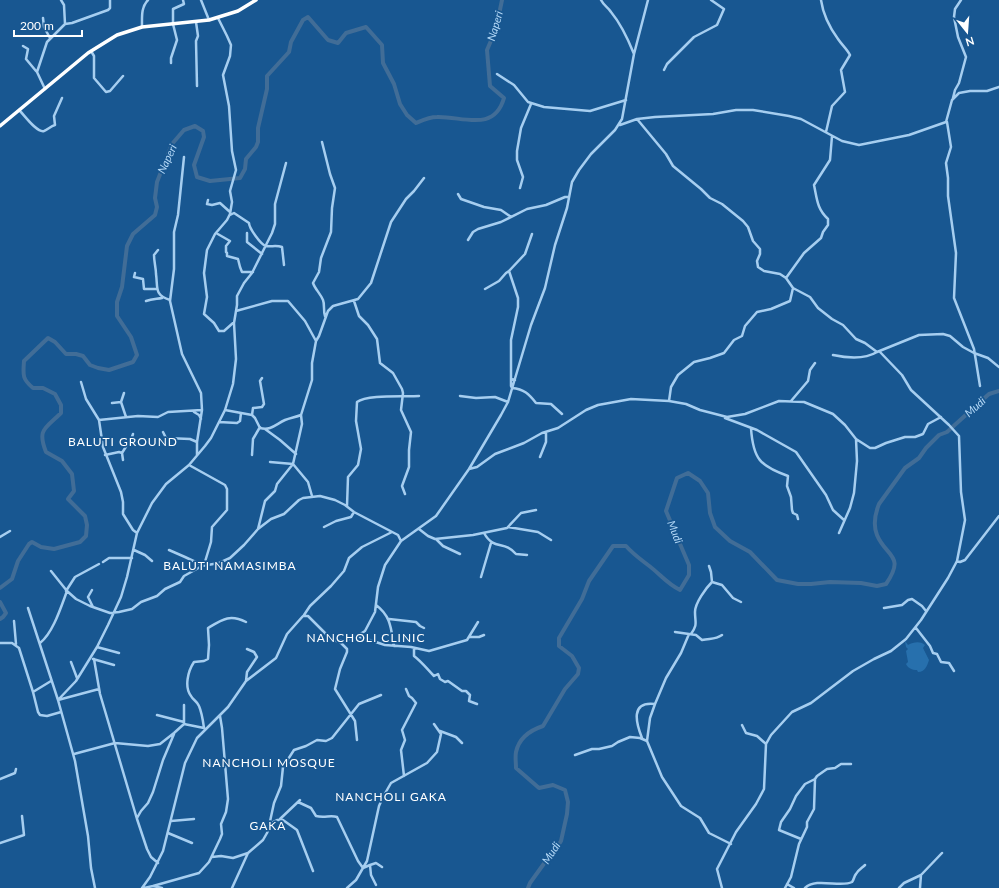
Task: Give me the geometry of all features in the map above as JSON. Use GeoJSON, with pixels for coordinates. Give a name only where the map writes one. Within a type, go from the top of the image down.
{"type":"FeatureCollection","features":[{"type":"Feature","properties":{"kind":"highway"},"geometry":{"type":"LineString","coordinates":[[0,126],[91,51],[117,35],[142,27],[196,22],[218,18],[238,11],[256,0]]}},
{"type":"Feature","properties":{"kind":"street"},"geometry":{"type":"LineString","coordinates":[[61,0],[64,5],[65,24]]}},
{"type":"Feature","properties":{"kind":"street"},"geometry":{"type":"LineString","coordinates":[[37,72],[46,44],[50,38],[65,24],[72,24],[108,10],[110,8],[110,0]]}},
{"type":"Feature","properties":{"kind":"street"},"geometry":{"type":"LineString","coordinates":[[142,27],[144,5],[148,0]]}},
{"type":"Feature","properties":{"kind":"street"},"geometry":{"type":"LineString","coordinates":[[171,63],[171,58],[177,40],[173,24],[173,9],[184,4],[183,0]]}},
{"type":"Feature","properties":{"kind":"street"},"geometry":{"type":"LineString","coordinates":[[202,0],[209,20]]}},
{"type":"Feature","properties":{"kind":"street"},"geometry":{"type":"LineString","coordinates":[[601,0],[604,6],[612,12],[626,34],[634,54]]}},
{"type":"Feature","properties":{"kind":"street"},"geometry":{"type":"LineString","coordinates":[[340,641],[357,636],[367,627],[375,612],[378,587],[385,564],[401,541],[436,516],[469,469],[508,402],[531,325],[545,286],[555,245],[567,208],[572,182],[591,154],[619,125],[625,111],[634,54],[648,0]]}},
{"type":"Feature","properties":{"kind":"street"},"geometry":{"type":"LineString","coordinates":[[664,70],[667,64],[694,38],[711,29],[718,23],[724,10],[710,0]]}},
{"type":"Feature","properties":{"kind":"street"},"geometry":{"type":"LineString","coordinates":[[821,0],[829,23],[838,39],[850,55],[841,70],[845,92],[832,106],[826,132]]}},
{"type":"Feature","properties":{"kind":"street"},"geometry":{"type":"LineString","coordinates":[[961,0],[954,9],[954,17],[958,37],[966,57],[952,100],[947,122],[951,147],[946,164],[948,196],[956,253],[954,298],[974,353],[980,386]]}},
{"type":"Feature","properties":{"kind":"street"},"geometry":{"type":"LineString","coordinates":[[43,18],[44,27],[50,38]]}},
{"type":"Feature","properties":{"kind":"street"},"geometry":{"type":"LineString","coordinates":[[218,18],[228,36],[231,45],[230,56],[223,75],[236,174],[230,191],[232,202],[228,220],[216,232],[208,250],[204,273],[207,297],[204,314],[214,323],[219,331],[224,330],[234,323]]}},
{"type":"Feature","properties":{"kind":"street"},"geometry":{"type":"LineString","coordinates":[[196,22],[198,36],[196,41],[197,86]]}},
{"type":"Feature","properties":{"kind":"street"},"geometry":{"type":"LineString","coordinates":[[23,46],[28,49],[26,59],[37,72],[45,88]]}},
{"type":"Feature","properties":{"kind":"street"},"geometry":{"type":"LineString","coordinates":[[91,51],[94,56],[94,78],[106,92],[110,91],[123,76]]}},
{"type":"Feature","properties":{"kind":"street"},"geometry":{"type":"LineString","coordinates":[[497,74],[514,85],[524,98],[531,104],[544,107],[590,110],[626,100]]}},
{"type":"Feature","properties":{"kind":"street"},"geometry":{"type":"LineString","coordinates":[[952,100],[956,95],[964,92],[987,91],[999,87]]}},
{"type":"Feature","properties":{"kind":"street"},"geometry":{"type":"LineString","coordinates":[[20,111],[36,128],[40,131],[44,131],[55,125],[54,116],[62,98]]}},
{"type":"Feature","properties":{"kind":"street"},"geometry":{"type":"LineString","coordinates":[[520,188],[523,177],[517,160],[517,151],[521,128],[531,104]]}},
{"type":"Feature","properties":{"kind":"street"},"geometry":{"type":"LineString","coordinates":[[619,125],[637,120],[713,114],[745,109],[800,119],[832,136],[854,144],[864,144],[909,135],[947,122]]}},
{"type":"Feature","properties":{"kind":"street"},"geometry":{"type":"LineString","coordinates":[[637,120],[666,154],[672,166],[710,198],[722,204],[748,227],[754,241],[760,249],[760,254],[757,261],[758,267],[764,271],[780,274],[786,278],[793,288],[810,297],[818,308],[832,319],[843,325],[856,339],[878,352],[902,375],[911,390],[955,430],[960,440],[961,486],[965,520],[957,561],[948,578],[916,628],[906,640],[891,651],[853,671],[811,703],[790,713],[770,734],[766,744],[764,789],[756,804],[736,832],[717,869],[722,888]]}},
{"type":"Feature","properties":{"kind":"street"},"geometry":{"type":"LineString","coordinates":[[786,278],[804,253],[821,238],[828,225],[828,219],[822,214],[819,208],[814,185],[830,160],[832,136]]}},
{"type":"Feature","properties":{"kind":"street"},"geometry":{"type":"LineString","coordinates":[[322,142],[335,188],[331,232],[313,283],[324,301],[323,312],[325,316]]}},
{"type":"Feature","properties":{"kind":"street"},"geometry":{"type":"LineString","coordinates":[[184,157],[178,215],[174,232],[174,269],[170,300],[174,315],[176,333],[182,354],[201,393],[202,410],[197,442],[197,455]]}},
{"type":"Feature","properties":{"kind":"street"},"geometry":{"type":"LineString","coordinates":[[58,700],[77,679],[97,647],[108,625],[121,596],[132,558],[137,533],[152,503],[162,490],[189,465],[211,438],[225,410],[233,384],[236,359],[234,323],[237,296],[244,283],[253,272],[274,228],[275,204],[286,163]]}},
{"type":"Feature","properties":{"kind":"street"},"geometry":{"type":"LineString","coordinates":[[258,529],[265,501],[275,491],[277,484],[293,464],[302,424],[301,415],[312,380],[312,363],[316,341],[325,316],[333,306],[358,299],[371,283],[391,222],[406,199],[424,178]]}},
{"type":"Feature","properties":{"kind":"street"},"geometry":{"type":"LineString","coordinates":[[458,194],[461,199],[484,207],[501,210],[511,217]]}},
{"type":"Feature","properties":{"kind":"street"},"geometry":{"type":"LineString","coordinates":[[468,240],[478,229],[500,222],[527,209],[546,205],[569,196]]}},
{"type":"Feature","properties":{"kind":"street"},"geometry":{"type":"LineString","coordinates":[[208,200],[207,204],[212,205],[220,203],[230,213],[249,223],[249,226],[260,242],[265,246],[282,247],[284,265]]}},
{"type":"Feature","properties":{"kind":"street"},"geometry":{"type":"LineString","coordinates":[[216,232],[230,241],[226,246],[227,256],[238,259],[242,272],[253,272]]}},
{"type":"Feature","properties":{"kind":"street"},"geometry":{"type":"LineString","coordinates":[[247,234],[247,242],[262,254]]}},
{"type":"Feature","properties":{"kind":"street"},"geometry":{"type":"LineString","coordinates":[[485,289],[499,281],[525,254],[532,234]]}},
{"type":"Feature","properties":{"kind":"street"},"geometry":{"type":"LineString","coordinates":[[158,250],[154,255],[157,276],[156,290],[162,298]]}},
{"type":"Feature","properties":{"kind":"street"},"geometry":{"type":"LineString","coordinates":[[509,271],[518,298],[518,307],[511,340],[510,384],[512,388]]}},
{"type":"Feature","properties":{"kind":"street"},"geometry":{"type":"LineString","coordinates":[[135,273],[134,277],[143,279],[144,289],[156,290]]}},
{"type":"Feature","properties":{"kind":"street"},"geometry":{"type":"LineString","coordinates":[[669,401],[671,387],[678,374],[694,362],[724,353],[734,340],[742,336],[745,326],[757,312],[771,309],[790,301],[793,288]]}},
{"type":"Feature","properties":{"kind":"street"},"geometry":{"type":"LineString","coordinates":[[146,301],[155,298],[170,300]]}},
{"type":"Feature","properties":{"kind":"street"},"geometry":{"type":"LineString","coordinates":[[236,311],[272,301],[288,301],[305,321],[316,341]]}},
{"type":"Feature","properties":{"kind":"street"},"geometry":{"type":"LineString","coordinates":[[354,301],[359,316],[368,325],[377,339],[380,363],[393,373],[403,391],[401,410],[412,433],[408,450],[409,467],[402,486],[405,494]]}},
{"type":"Feature","properties":{"kind":"street"},"geometry":{"type":"LineString","coordinates":[[833,355],[870,356],[919,335],[943,334],[950,336],[963,347],[974,353],[988,358],[999,367]]}},
{"type":"Feature","properties":{"kind":"street"},"geometry":{"type":"LineString","coordinates":[[791,401],[808,381],[810,370],[814,363]]}},
{"type":"Feature","properties":{"kind":"street"},"geometry":{"type":"LineString","coordinates":[[252,415],[253,408],[262,407],[264,404],[260,380],[262,378]]}},
{"type":"Feature","properties":{"kind":"street"},"geometry":{"type":"LineString","coordinates":[[511,379],[515,380]]}},
{"type":"Feature","properties":{"kind":"street"},"geometry":{"type":"LineString","coordinates":[[81,382],[86,399],[99,420],[105,455],[121,492],[124,516],[133,530],[137,533]]}},
{"type":"Feature","properties":{"kind":"street"},"geometry":{"type":"LineString","coordinates":[[512,388],[523,390],[536,403],[553,405],[562,414]]}},
{"type":"Feature","properties":{"kind":"street"},"geometry":{"type":"LineString","coordinates":[[124,393],[121,402],[126,417]]}},
{"type":"Feature","properties":{"kind":"street"},"geometry":{"type":"LineString","coordinates":[[347,506],[348,477],[358,465],[361,449],[356,421],[357,402],[363,399],[419,396]]}},
{"type":"Feature","properties":{"kind":"street"},"geometry":{"type":"LineString","coordinates":[[460,396],[476,398],[495,397],[508,402]]}},
{"type":"Feature","properties":{"kind":"street"},"geometry":{"type":"LineString","coordinates":[[469,469],[477,467],[495,454],[524,443],[537,435],[558,428],[578,414],[598,405],[631,399],[669,401],[686,404],[722,416],[772,438],[798,454],[826,495],[833,510],[844,520]]}},
{"type":"Feature","properties":{"kind":"street"},"geometry":{"type":"LineString","coordinates":[[722,416],[733,417],[745,414],[780,401],[804,402],[830,412],[845,425],[856,439],[865,446],[875,448],[908,436],[915,437],[923,434],[928,424],[941,417]]}},
{"type":"Feature","properties":{"kind":"street"},"geometry":{"type":"LineString","coordinates":[[112,403],[121,402]]}},
{"type":"Feature","properties":{"kind":"street"},"geometry":{"type":"LineString","coordinates":[[99,420],[138,416],[157,417],[168,412],[202,410]]}},
{"type":"Feature","properties":{"kind":"street"},"geometry":{"type":"LineString","coordinates":[[225,410],[252,415],[260,427],[279,439],[296,454]]}},
{"type":"Feature","properties":{"kind":"street"},"geometry":{"type":"LineString","coordinates":[[193,411],[199,415],[201,420]]}},
{"type":"Feature","properties":{"kind":"street"},"geometry":{"type":"LineString","coordinates":[[219,422],[237,423],[240,421],[241,413]]}},
{"type":"Feature","properties":{"kind":"street"},"geometry":{"type":"LineString","coordinates":[[264,429],[273,427],[283,421],[301,415]]}},
{"type":"Feature","properties":{"kind":"street"},"geometry":{"type":"LineString","coordinates":[[252,455],[253,439],[260,427]]}},
{"type":"Feature","properties":{"kind":"street"},"geometry":{"type":"LineString","coordinates":[[751,428],[753,446],[760,461],[774,471],[788,476],[787,486],[791,498],[792,510],[797,516],[798,520]]}},
{"type":"Feature","properties":{"kind":"street"},"geometry":{"type":"LineString","coordinates":[[163,432],[166,438],[190,439],[197,442]]}},
{"type":"Feature","properties":{"kind":"street"},"geometry":{"type":"LineString","coordinates":[[540,457],[546,442],[546,432]]}},
{"type":"Feature","properties":{"kind":"street"},"geometry":{"type":"LineString","coordinates":[[123,460],[122,453],[133,434]]}},
{"type":"Feature","properties":{"kind":"street"},"geometry":{"type":"LineString","coordinates":[[839,533],[850,508],[854,493],[857,461],[856,439]]}},
{"type":"Feature","properties":{"kind":"street"},"geometry":{"type":"LineString","coordinates":[[105,455],[119,452],[122,453]]}},
{"type":"Feature","properties":{"kind":"street"},"geometry":{"type":"LineString","coordinates":[[270,462],[293,464],[308,482],[312,496]]}},
{"type":"Feature","properties":{"kind":"street"},"geometry":{"type":"LineString","coordinates":[[189,465],[225,485],[227,489],[227,510],[212,527],[211,542],[203,565]]}},
{"type":"Feature","properties":{"kind":"street"},"geometry":{"type":"LineString","coordinates":[[51,571],[66,591],[76,599],[93,607],[113,613],[132,609],[141,602],[157,596],[165,589],[180,582],[184,576],[203,565],[219,563],[230,558],[243,547],[258,529],[273,518],[284,514],[299,500],[312,496],[320,496],[335,500],[347,506],[354,512],[398,535],[401,541]]}},
{"type":"Feature","properties":{"kind":"street"},"geometry":{"type":"LineString","coordinates":[[508,527],[521,513],[536,510]]}},
{"type":"Feature","properties":{"kind":"street"},"geometry":{"type":"LineString","coordinates":[[324,527],[336,521],[351,517],[354,512]]}},
{"type":"Feature","properties":{"kind":"street"},"geometry":{"type":"LineString","coordinates":[[957,561],[960,562],[965,560],[999,516]]}},
{"type":"Feature","properties":{"kind":"street"},"geometry":{"type":"LineString","coordinates":[[436,539],[463,537],[508,527],[538,532],[551,540]]}},
{"type":"Feature","properties":{"kind":"street"},"geometry":{"type":"LineString","coordinates":[[419,529],[428,536],[436,539],[443,546],[460,554]]}},
{"type":"Feature","properties":{"kind":"street"},"geometry":{"type":"LineString","coordinates":[[0,537],[10,531]]}},
{"type":"Feature","properties":{"kind":"street"},"geometry":{"type":"LineString","coordinates":[[143,888],[158,863],[163,851],[185,763],[197,738],[205,728],[220,716],[232,702],[246,681],[276,658],[288,634],[310,606],[344,571],[349,558],[362,547],[392,532]]}},
{"type":"Feature","properties":{"kind":"street"},"geometry":{"type":"LineString","coordinates":[[484,533],[491,543],[510,548],[516,554],[527,556]]}},
{"type":"Feature","properties":{"kind":"street"},"geometry":{"type":"LineString","coordinates":[[481,576],[491,543]]}},
{"type":"Feature","properties":{"kind":"street"},"geometry":{"type":"LineString","coordinates":[[134,550],[145,555],[152,561]]}},
{"type":"Feature","properties":{"kind":"street"},"geometry":{"type":"LineString","coordinates":[[169,550],[203,565]]}},
{"type":"Feature","properties":{"kind":"street"},"geometry":{"type":"LineString","coordinates":[[103,562],[109,558],[132,558]]}},
{"type":"Feature","properties":{"kind":"street"},"geometry":{"type":"LineString","coordinates":[[40,643],[44,640],[49,631],[61,608],[66,591],[75,577],[99,564]]}},
{"type":"Feature","properties":{"kind":"street"},"geometry":{"type":"LineString","coordinates":[[709,566],[712,582],[705,592],[698,598],[695,610],[696,624],[666,678],[655,704],[650,718],[647,741],[662,777],[681,806],[700,818],[709,833],[731,844]]}},
{"type":"Feature","properties":{"kind":"street"},"geometry":{"type":"LineString","coordinates":[[712,582],[722,585],[733,598],[741,602]]}},
{"type":"Feature","properties":{"kind":"street"},"geometry":{"type":"LineString","coordinates":[[92,590],[88,594],[88,598],[93,607]]}},
{"type":"Feature","properties":{"kind":"street"},"geometry":{"type":"LineString","coordinates":[[884,608],[902,605],[908,600],[912,599],[926,611]]}},
{"type":"Feature","properties":{"kind":"street"},"geometry":{"type":"LineString","coordinates":[[376,605],[388,618],[394,646]]}},
{"type":"Feature","properties":{"kind":"street"},"geometry":{"type":"LineString","coordinates":[[28,608],[74,754],[88,836],[91,868],[96,888]]}},
{"type":"Feature","properties":{"kind":"street"},"geometry":{"type":"LineString","coordinates":[[304,615],[308,616],[329,637],[340,641],[347,649],[348,652],[340,669],[335,689],[356,722],[357,740]]}},
{"type":"Feature","properties":{"kind":"street"},"geometry":{"type":"LineString","coordinates":[[205,728],[198,705],[191,697],[187,683],[191,667],[194,662],[202,662],[208,659],[208,628],[230,617],[246,622]]}},
{"type":"Feature","properties":{"kind":"street"},"geometry":{"type":"LineString","coordinates":[[388,618],[416,622],[424,628]]}},
{"type":"Feature","properties":{"kind":"street"},"geometry":{"type":"LineString","coordinates":[[14,621],[16,644],[20,650],[38,712],[40,715],[47,716],[61,712]]}},
{"type":"Feature","properties":{"kind":"street"},"geometry":{"type":"LineString","coordinates":[[357,636],[385,645],[429,651],[467,640],[478,622]]}},
{"type":"Feature","properties":{"kind":"street"},"geometry":{"type":"LineString","coordinates":[[916,628],[930,646],[932,652],[937,654],[942,662],[950,664],[954,671]]}},
{"type":"Feature","properties":{"kind":"street"},"geometry":{"type":"LineString","coordinates":[[675,632],[690,634],[702,640],[708,638],[713,640],[722,635]]}},
{"type":"Feature","properties":{"kind":"street"},"geometry":{"type":"LineString","coordinates":[[470,637],[479,637],[484,635]]}},
{"type":"Feature","properties":{"kind":"street"},"geometry":{"type":"LineString","coordinates":[[0,643],[8,642],[16,644]]}},
{"type":"Feature","properties":{"kind":"street"},"geometry":{"type":"LineString","coordinates":[[97,647],[119,653]]}},
{"type":"Feature","properties":{"kind":"street"},"geometry":{"type":"LineString","coordinates":[[414,648],[414,656],[422,661],[425,668],[434,676],[438,674],[440,679],[446,682],[448,681],[462,691],[466,690],[470,695],[469,701],[477,704]]}},
{"type":"Feature","properties":{"kind":"street"},"geometry":{"type":"LineString","coordinates":[[246,681],[245,677],[247,672],[257,658],[254,652],[247,649]]}},
{"type":"Feature","properties":{"kind":"street"},"geometry":{"type":"LineString","coordinates":[[90,657],[114,665]]}},
{"type":"Feature","properties":{"kind":"street"},"geometry":{"type":"LineString","coordinates":[[94,659],[99,689],[120,765],[151,857],[158,863]]}},
{"type":"Feature","properties":{"kind":"street"},"geometry":{"type":"LineString","coordinates":[[71,662],[77,679]]}},
{"type":"Feature","properties":{"kind":"street"},"geometry":{"type":"LineString","coordinates":[[33,692],[52,681]]}},
{"type":"Feature","properties":{"kind":"street"},"geometry":{"type":"LineString","coordinates":[[58,700],[99,689]]}},
{"type":"Feature","properties":{"kind":"street"},"geometry":{"type":"LineString","coordinates":[[404,776],[401,750],[405,740],[402,730],[416,703],[409,696],[406,690]]}},
{"type":"Feature","properties":{"kind":"street"},"geometry":{"type":"LineString","coordinates":[[212,857],[221,856],[233,858],[248,852],[263,840],[267,833],[274,803],[281,786],[283,767],[293,751],[317,740],[327,741],[334,736],[360,703],[381,694]]}},
{"type":"Feature","properties":{"kind":"street"},"geometry":{"type":"LineString","coordinates":[[642,738],[637,710],[642,705],[655,704]]}},
{"type":"Feature","properties":{"kind":"street"},"geometry":{"type":"LineString","coordinates":[[74,754],[115,743],[153,745],[163,742],[184,723],[184,705]]}},
{"type":"Feature","properties":{"kind":"street"},"geometry":{"type":"LineString","coordinates":[[157,715],[205,728]]}},
{"type":"Feature","properties":{"kind":"street"},"geometry":{"type":"LineString","coordinates":[[143,888],[199,873],[212,857],[222,834],[221,824],[226,812],[228,799],[224,765],[224,740],[220,716]]}},
{"type":"Feature","properties":{"kind":"street"},"geometry":{"type":"LineString","coordinates":[[347,888],[354,882],[363,868],[368,856],[380,801],[391,783],[412,772],[427,762],[438,752],[441,735],[434,724]]}},
{"type":"Feature","properties":{"kind":"street"},"geometry":{"type":"LineString","coordinates":[[742,725],[746,733],[758,736],[766,744]]}},
{"type":"Feature","properties":{"kind":"street"},"geometry":{"type":"LineString","coordinates":[[438,730],[456,737],[462,742]]}},
{"type":"Feature","properties":{"kind":"street"},"geometry":{"type":"LineString","coordinates":[[137,819],[141,811],[148,803],[153,792],[163,760],[174,733]]}},
{"type":"Feature","properties":{"kind":"street"},"geometry":{"type":"LineString","coordinates":[[575,755],[592,749],[612,746],[630,737],[642,738],[647,741]]}},
{"type":"Feature","properties":{"kind":"street"},"geometry":{"type":"LineString","coordinates":[[801,839],[780,831],[779,828],[798,792],[806,783],[815,779],[826,769],[835,768],[841,764],[851,764]]}},
{"type":"Feature","properties":{"kind":"street"},"geometry":{"type":"LineString","coordinates":[[0,778],[15,773],[16,769]]}},
{"type":"Feature","properties":{"kind":"street"},"geometry":{"type":"LineString","coordinates":[[785,888],[791,876],[801,839],[814,809],[815,779]]}},
{"type":"Feature","properties":{"kind":"street"},"geometry":{"type":"LineString","coordinates":[[269,826],[273,821],[280,819],[299,801],[311,808],[316,816],[324,818],[334,816],[337,817],[358,861],[363,868]]}},
{"type":"Feature","properties":{"kind":"street"},"geometry":{"type":"LineString","coordinates":[[0,843],[24,835],[22,816]]}},
{"type":"Feature","properties":{"kind":"street"},"geometry":{"type":"LineString","coordinates":[[171,820],[194,819]]}},
{"type":"Feature","properties":{"kind":"street"},"geometry":{"type":"LineString","coordinates":[[280,819],[297,830],[313,871]]}},
{"type":"Feature","properties":{"kind":"street"},"geometry":{"type":"LineString","coordinates":[[168,833],[192,843]]}},
{"type":"Feature","properties":{"kind":"street"},"geometry":{"type":"LineString","coordinates":[[232,888],[248,852]]}},
{"type":"Feature","properties":{"kind":"street"},"geometry":{"type":"LineString","coordinates":[[899,888],[921,875],[942,853]]}},
{"type":"Feature","properties":{"kind":"street"},"geometry":{"type":"LineString","coordinates":[[363,868],[376,863],[382,867]]}},
{"type":"Feature","properties":{"kind":"street"},"geometry":{"type":"LineString","coordinates":[[370,865],[371,875],[376,885]]}},
{"type":"Feature","properties":{"kind":"street"},"geometry":{"type":"LineString","coordinates":[[805,888],[810,885],[828,883],[841,885],[850,883],[853,881],[857,872],[865,865]]}},
{"type":"Feature","properties":{"kind":"street"},"geometry":{"type":"LineString","coordinates":[[920,888],[921,875]]}},
{"type":"Feature","properties":{"kind":"street"},"geometry":{"type":"LineString","coordinates":[[787,884],[794,888]]}},
{"type":"Feature","properties":{"kind":"street"},"geometry":{"type":"LineString","coordinates":[[153,886],[162,888]]}},
{"type":"Feature","properties":{"kind":"shaded area"},"geometry":{"type":"Polygon","coordinates":[[[905,641],[908,645],[917,642],[925,645],[923,648],[929,660],[924,670],[918,672],[917,670],[909,668],[906,664],[908,662],[906,651],[908,649],[905,641]]]}},
{"type":"Feature","properties":{"kind":"waterway","name":"Naperi"},"geometry":{"type":"LineString","coordinates":[[0,588],[12,579],[18,561],[29,544],[32,542],[41,547],[54,549],[80,542],[86,536],[87,525],[85,516],[68,499],[74,491],[72,474],[62,461],[46,452],[43,444],[42,438],[44,430],[61,413],[61,405],[55,394],[43,388],[33,388],[27,382],[24,376],[24,361],[48,338],[55,342],[66,354],[83,356],[90,365],[98,368],[109,370],[133,362],[137,355],[131,337],[117,316],[117,302],[122,287],[127,246],[133,234],[155,215],[157,207],[155,198],[157,182],[172,144],[184,130],[195,126],[203,131],[204,137],[194,165],[197,177],[210,181],[240,178],[245,169],[246,159],[256,147],[258,142],[258,128],[267,89],[267,76],[289,52],[291,42],[303,20],[308,17],[328,40],[338,43],[346,33],[366,27],[382,45],[383,63],[394,84],[400,104],[407,115],[416,123],[434,117],[476,120],[493,116],[499,109],[504,98],[490,86],[487,50],[496,29],[502,0]]}},
{"type":"Feature","properties":{"kind":"waterway","name":"Mudi"},"geometry":{"type":"LineString","coordinates":[[528,888],[530,883],[561,841],[568,802],[565,790],[553,785],[539,788],[516,768],[516,754],[518,747],[526,735],[543,726],[565,689],[578,674],[579,668],[572,656],[559,646],[559,638],[582,599],[589,581],[613,546],[626,546],[667,582],[680,590],[689,575],[689,565],[666,511],[677,478],[688,473],[700,481],[708,493],[710,513],[715,527],[730,541],[750,552],[777,580],[798,584],[830,582],[861,583],[877,586],[886,584],[892,574],[894,562],[877,535],[875,520],[879,504],[905,468],[919,458],[926,448],[939,435],[947,432],[989,394],[999,391]]}},
{"type":"Feature","properties":{"kind":"waterway","name":"Naperi"},"geometry":{"type":"LineString","coordinates":[[0,602],[6,613],[0,619]]}},
{"type":"Feature","properties":{"kind":"district","name":"BALUTI GROUND"},"geometry":{"type":"Point","coordinates":[123,442]}},
{"type":"Feature","properties":{"kind":"district","name":"BALUTI NAMASIMBA"},"geometry":{"type":"Point","coordinates":[230,566]}},
{"type":"Feature","properties":{"kind":"district","name":"NANCHOLI CLINIC"},"geometry":{"type":"Point","coordinates":[366,638]}},
{"type":"Feature","properties":{"kind":"district","name":"NANCHOLI MOSQUE"},"geometry":{"type":"Point","coordinates":[269,763]}},
{"type":"Feature","properties":{"kind":"district","name":"NANCHOLI GAKA"},"geometry":{"type":"Point","coordinates":[391,797]}},
{"type":"Feature","properties":{"kind":"district","name":"GAKA"},"geometry":{"type":"Point","coordinates":[268,826]}}]}
